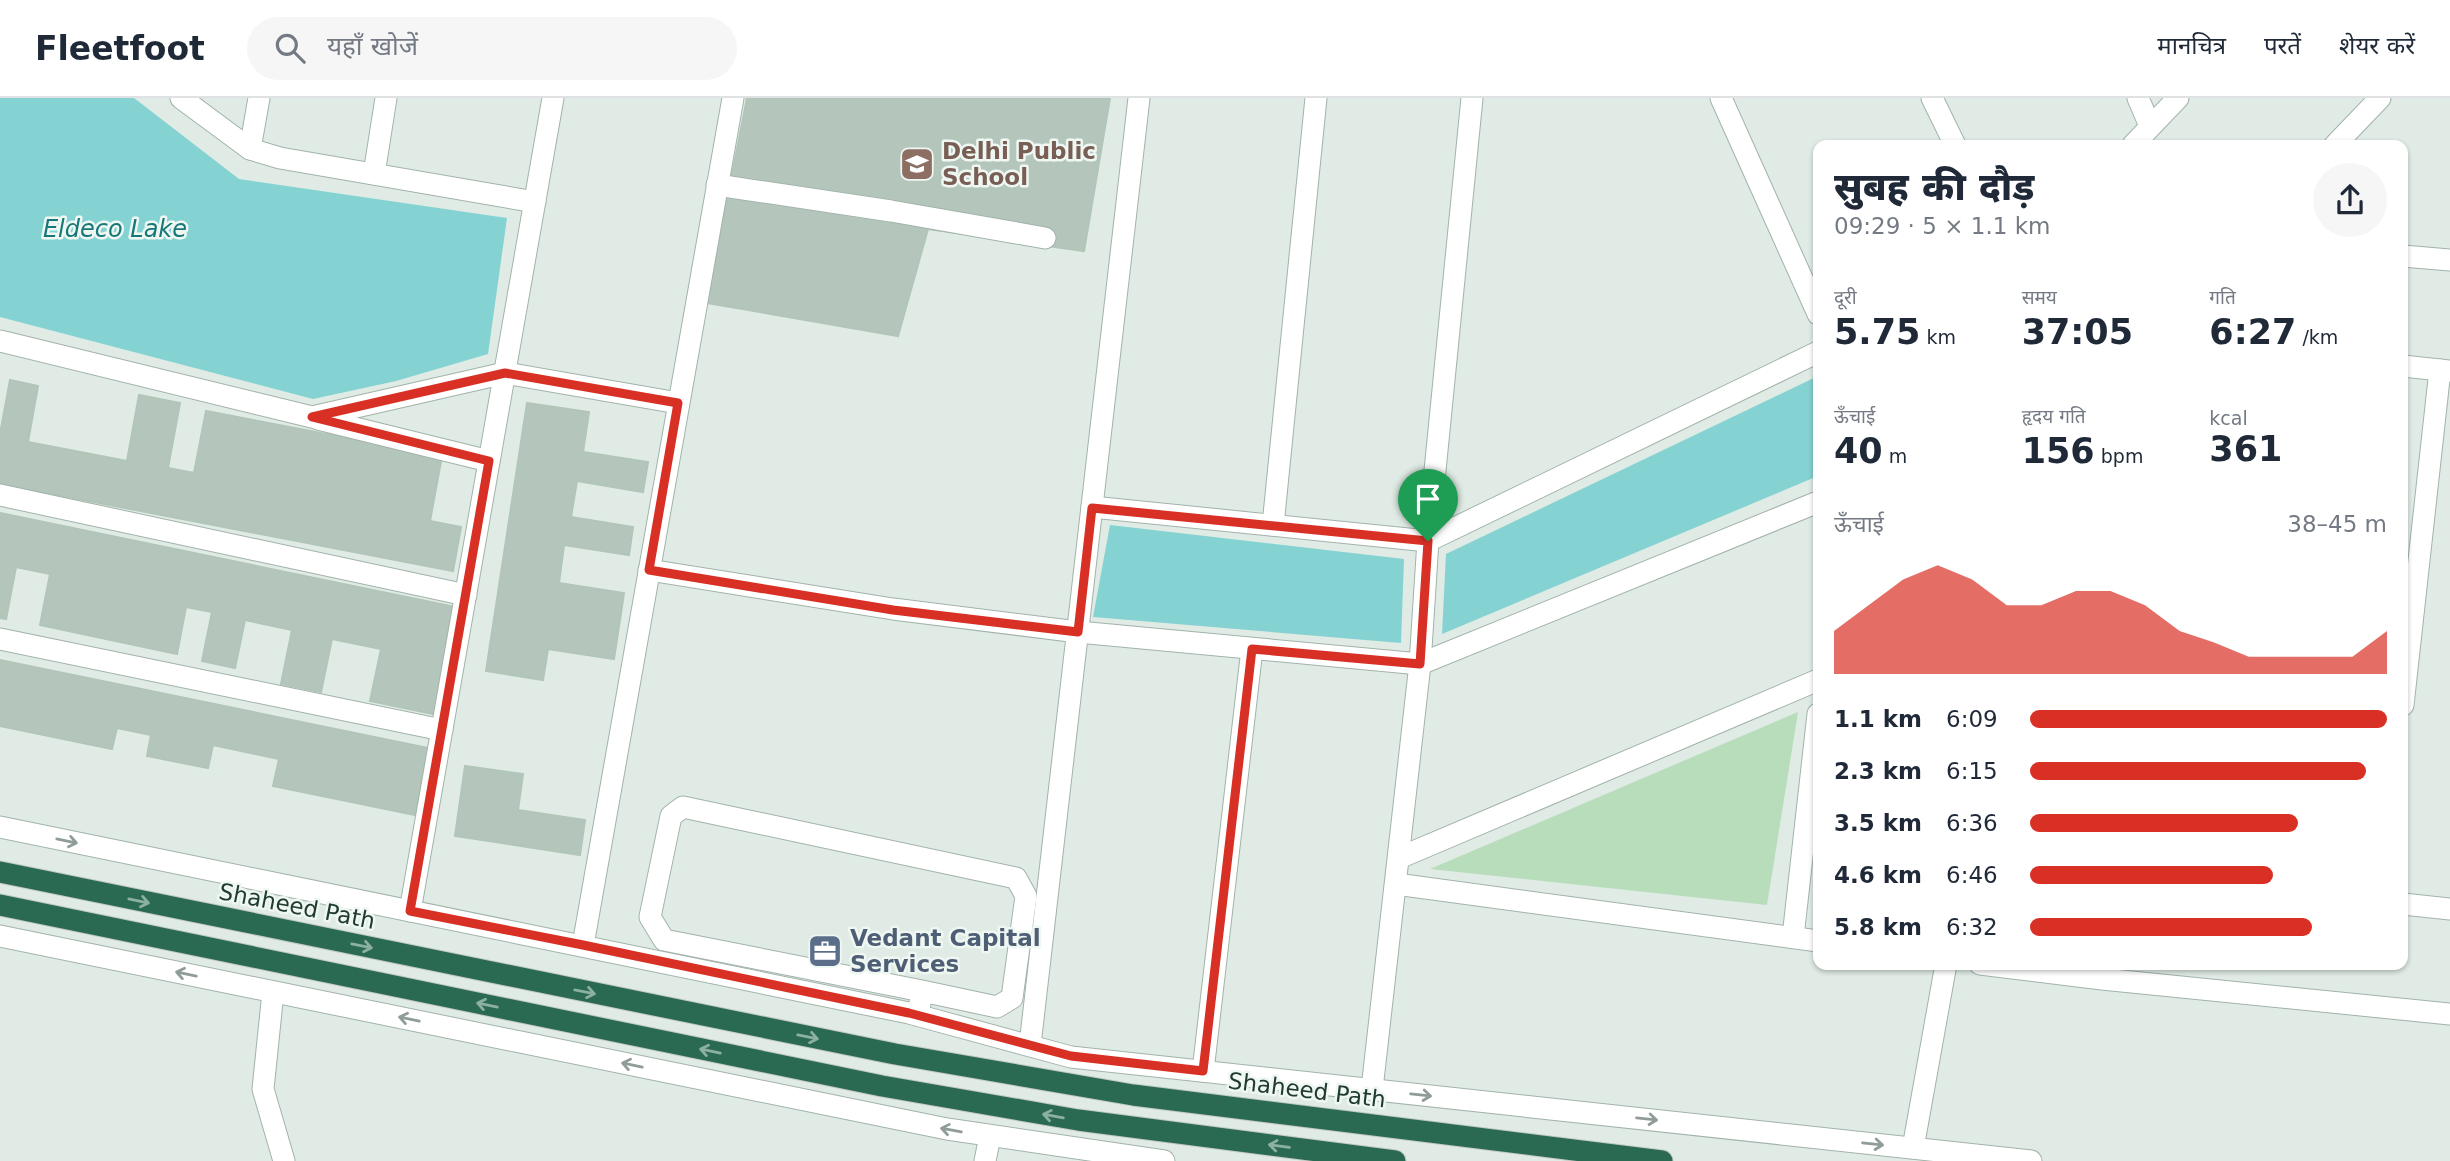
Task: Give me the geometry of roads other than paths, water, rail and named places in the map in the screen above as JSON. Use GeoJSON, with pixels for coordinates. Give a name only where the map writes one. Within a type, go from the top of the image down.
{"type":"FeatureCollection","features":[{"type":"Feature","properties":{"kind":"highway","name":"Shaheed Path"},"geometry":{"type":"LineString","coordinates":[[0,872],[895,1054],[1133,1095],[1662,1161]]}},
{"type":"Feature","properties":{"kind":"highway"},"geometry":{"type":"LineString","coordinates":[[0,905],[882,1086],[1078,1120],[1395,1161]]}},
{"type":"Feature","properties":{"kind":"street"},"geometry":{"type":"LineString","coordinates":[[181,98],[250,149],[280,158],[535,202]]}},
{"type":"Feature","properties":{"kind":"street"},"geometry":{"type":"LineString","coordinates":[[250,149],[259,98]]}},
{"type":"Feature","properties":{"kind":"street"},"geometry":{"type":"LineString","coordinates":[[374,174],[386,98]]}},
{"type":"Feature","properties":{"kind":"street"},"geometry":{"type":"LineString","coordinates":[[410,911],[553,98]]}},
{"type":"Feature","properties":{"kind":"street"},"geometry":{"type":"LineString","coordinates":[[583,945],[733,98]]}},
{"type":"Feature","properties":{"kind":"street"},"geometry":{"type":"LineString","coordinates":[[1030,1045],[1139,98]]}},
{"type":"Feature","properties":{"kind":"street"},"geometry":{"type":"LineString","coordinates":[[1273,526],[1316,98]]}},
{"type":"Feature","properties":{"kind":"street"},"geometry":{"type":"LineString","coordinates":[[1372,1090],[1420,664],[1428,541],[1472,98]]}},
{"type":"Feature","properties":{"kind":"street"},"geometry":{"type":"LineString","coordinates":[[1721,98],[1813,303]]}},
{"type":"Feature","properties":{"kind":"street"},"geometry":{"type":"LineString","coordinates":[[1932,98],[1953,140]]}},
{"type":"Feature","properties":{"kind":"street"},"geometry":{"type":"LineString","coordinates":[[2138,98],[2150,126]]}},
{"type":"Feature","properties":{"kind":"street"},"geometry":{"type":"LineString","coordinates":[[2137,140],[2178,98]]}},
{"type":"Feature","properties":{"kind":"street"},"geometry":{"type":"LineString","coordinates":[[2339,140],[2380,98]]}},
{"type":"Feature","properties":{"kind":"street"},"geometry":{"type":"LineString","coordinates":[[717,185],[1045,238]]}},
{"type":"Feature","properties":{"kind":"street"},"geometry":{"type":"LineString","coordinates":[[2408,256],[2450,260]]}},
{"type":"Feature","properties":{"kind":"street"},"geometry":{"type":"LineString","coordinates":[[0,341],[489,461]]}},
{"type":"Feature","properties":{"kind":"street"},"geometry":{"type":"LineString","coordinates":[[1092,508],[1428,541],[1813,354]]}},
{"type":"Feature","properties":{"kind":"street"},"geometry":{"type":"LineString","coordinates":[[2408,366],[2445,370],[2408,665]]}},
{"type":"Feature","properties":{"kind":"street"},"geometry":{"type":"LineString","coordinates":[[312,417],[505,373],[678,403]]}},
{"type":"Feature","properties":{"kind":"street"},"geometry":{"type":"LineString","coordinates":[[0,495],[466,595]]}},
{"type":"Feature","properties":{"kind":"street"},"geometry":{"type":"LineString","coordinates":[[649,570],[893,610],[1078,632],[1420,664],[1813,504]]}},
{"type":"Feature","properties":{"kind":"street"},"geometry":{"type":"LineString","coordinates":[[0,639],[442,730]]}},
{"type":"Feature","properties":{"kind":"street"},"geometry":{"type":"LineString","coordinates":[[1203,1071],[1252,649]]}},
{"type":"Feature","properties":{"kind":"street"},"geometry":{"type":"LineString","coordinates":[[1399,858],[1813,682]]}},
{"type":"Feature","properties":{"kind":"street"},"geometry":{"type":"LineString","coordinates":[[1793,937],[1813,759]]}},
{"type":"Feature","properties":{"kind":"street"},"geometry":{"type":"LineString","coordinates":[[683,807],[1016,878],[1026,896],[1013,998],[997,1007],[922,991],[664,940],[650,917],[671,816],[683,807]]}},
{"type":"Feature","properties":{"kind":"street"},"geometry":{"type":"LineString","coordinates":[[0,828],[763,982],[918,1015],[1071,1056],[2031,1161]]}},
{"type":"Feature","properties":{"kind":"street"},"geometry":{"type":"LineString","coordinates":[[1396,884],[1813,940]]}},
{"type":"Feature","properties":{"kind":"street"},"geometry":{"type":"LineString","coordinates":[[2408,905],[2450,909]]}},
{"type":"Feature","properties":{"kind":"street"},"geometry":{"type":"LineString","coordinates":[[0,936],[947,1129],[1164,1161]]}},
{"type":"Feature","properties":{"kind":"street"},"geometry":{"type":"LineString","coordinates":[[763,982],[768,961]]}},
{"type":"Feature","properties":{"kind":"street"},"geometry":{"type":"LineString","coordinates":[[1913,1148],[1946,970]]}},
{"type":"Feature","properties":{"kind":"street"},"geometry":{"type":"LineString","coordinates":[[2072,970],[2450,1014]]}},
{"type":"Feature","properties":{"kind":"street"},"geometry":{"type":"LineString","coordinates":[[918,1015],[922,991]]}},
{"type":"Feature","properties":{"kind":"street"},"geometry":{"type":"LineString","coordinates":[[273,992],[263,1089],[284,1161]]}},
{"type":"Feature","properties":{"kind":"street"},"geometry":{"type":"LineString","coordinates":[[985,1161],[990,1136]]}},
{"type":"Feature","properties":{"kind":"water","name":"Eldeco Lake"},"geometry":{"type":"Polygon","coordinates":[[[0,98],[134,98],[239,179],[507,218],[488,354],[396,381],[313,399],[0,317],[0,98]]]}},
{"type":"Feature","properties":{"kind":"water"},"geometry":{"type":"Polygon","coordinates":[[[1813,378],[1813,478],[1442,634],[1446,554],[1813,378]]]}},
{"type":"Feature","properties":{"kind":"water"},"geometry":{"type":"Polygon","coordinates":[[[1110,525],[1404,559],[1401,643],[1093,617],[1110,525]]]}},
{"type":"Feature","properties":{"kind":"place","name":"Delhi Public School"},"geometry":{"type":"Point","coordinates":[917,164]}},
{"type":"Feature","properties":{"kind":"place","name":"Vedant Capital Services"},"geometry":{"type":"Point","coordinates":[825,951]}}]}
